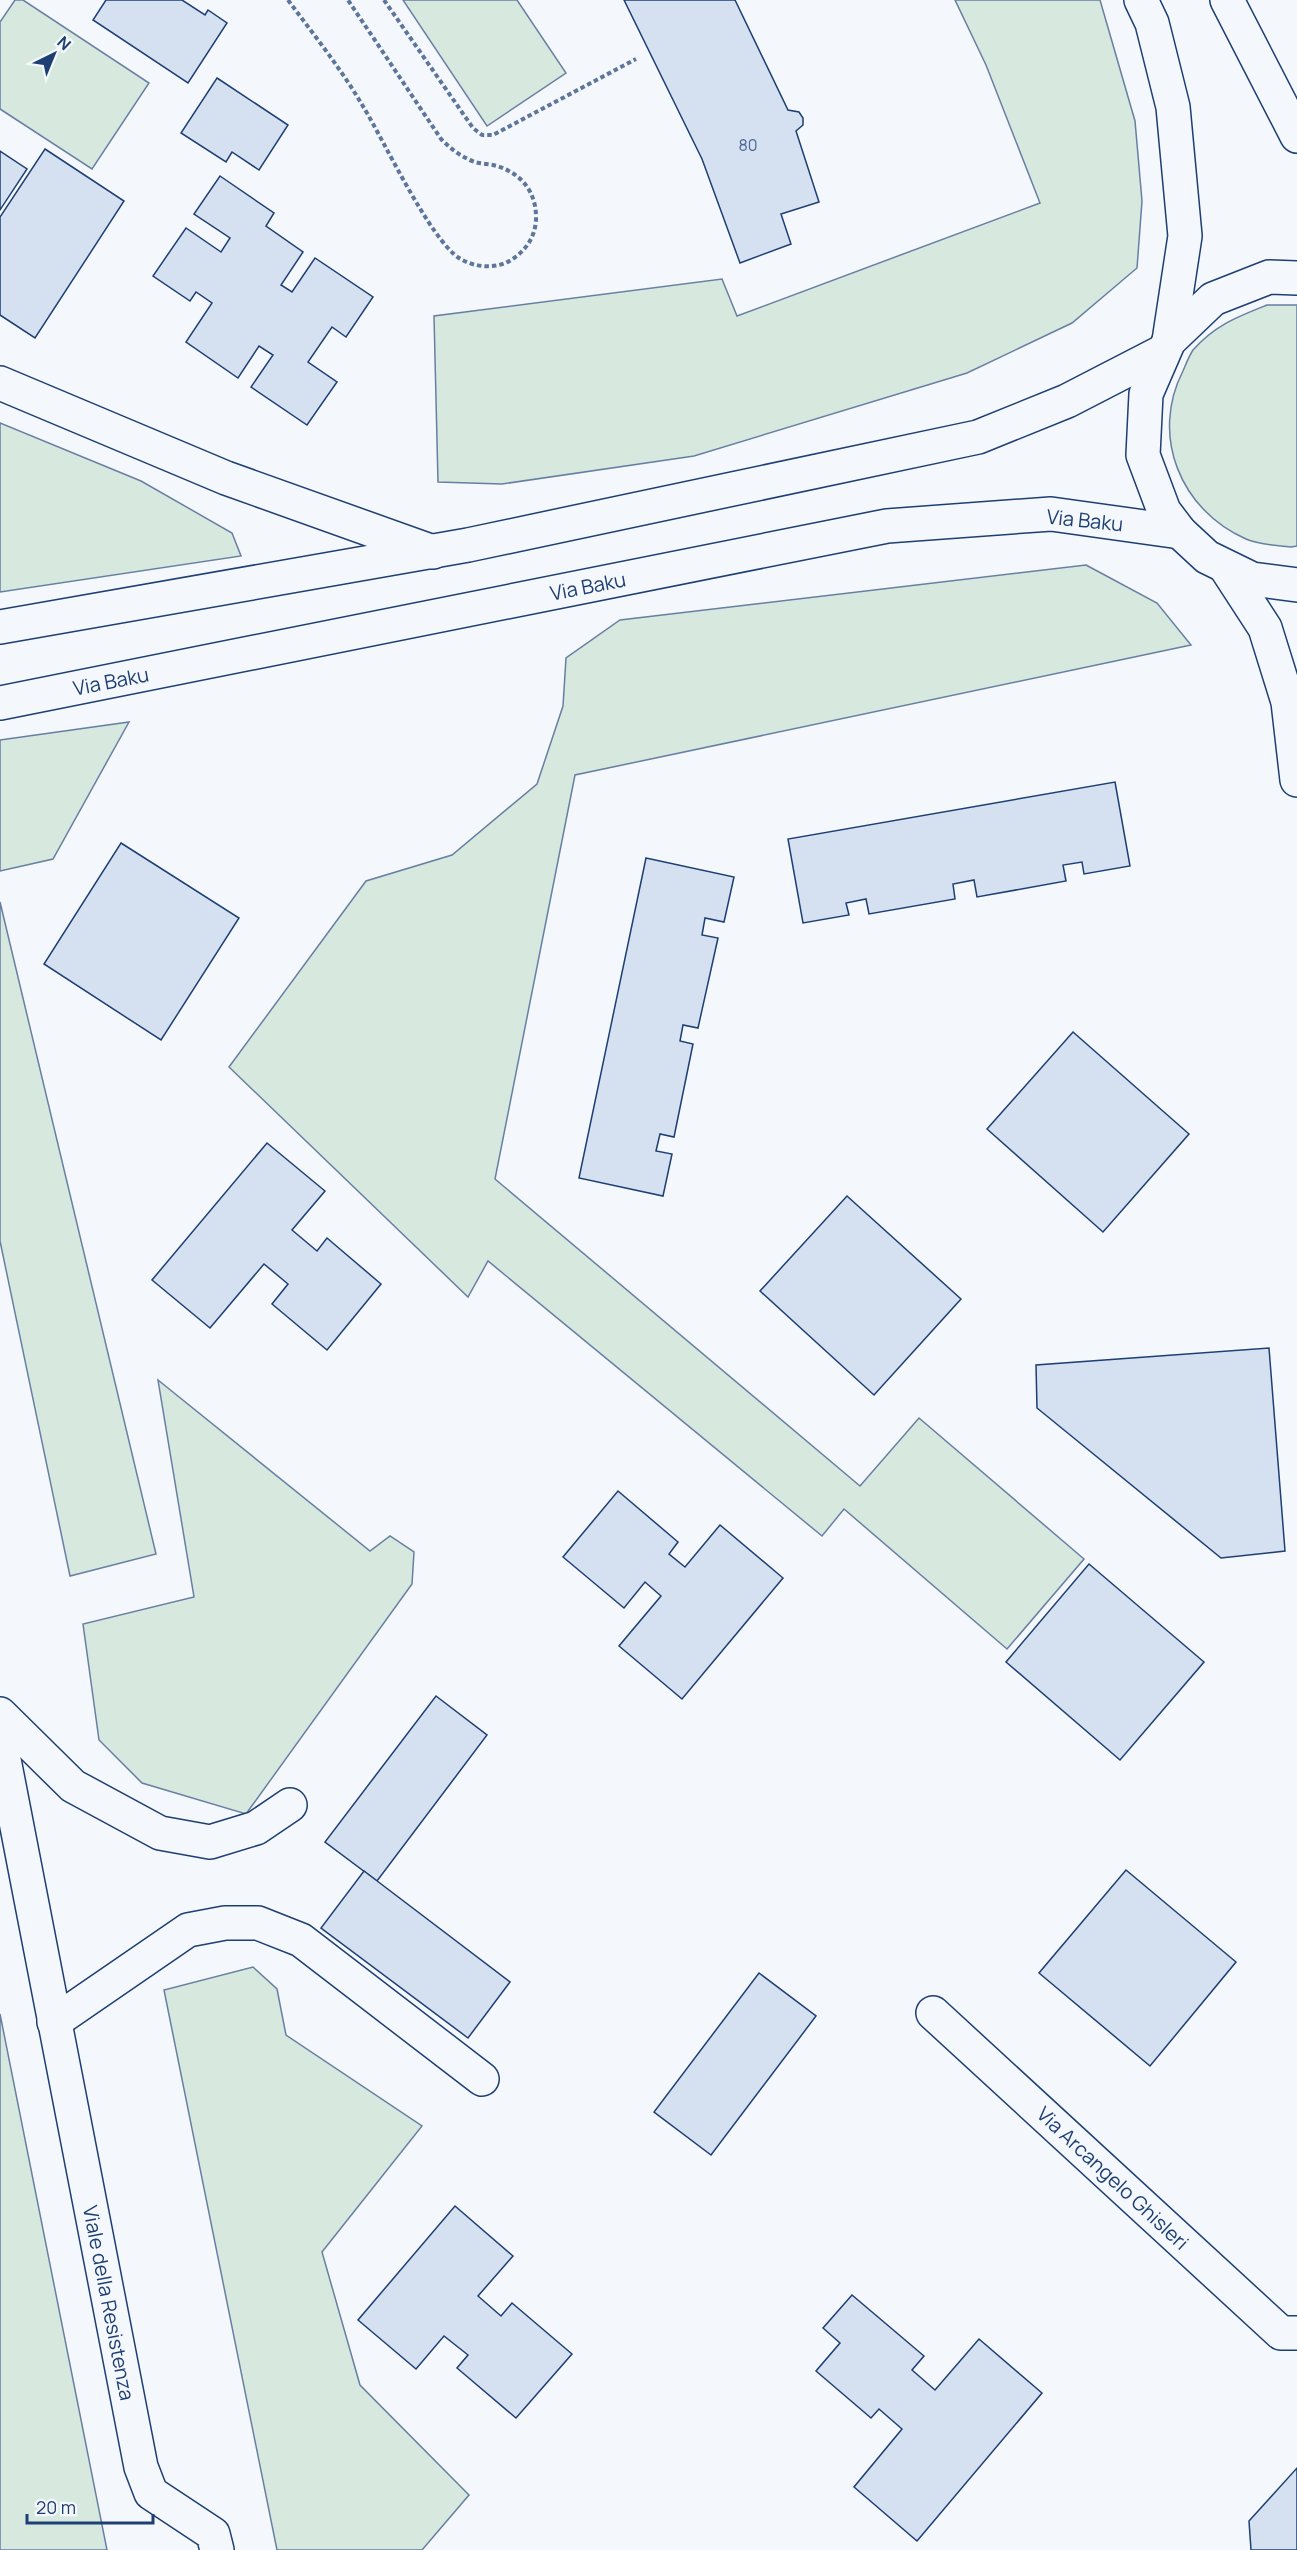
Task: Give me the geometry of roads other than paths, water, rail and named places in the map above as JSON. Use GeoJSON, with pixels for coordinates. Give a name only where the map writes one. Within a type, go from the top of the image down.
{"type":"FeatureCollection","features":[{"type":"Feature","properties":{"kind":"street"},"geometry":{"type":"LineString","coordinates":[[1141,0],[1152,23],[1173,107],[1185,236],[1166,347],[1146,394],[1143,454],[1164,512],[1180,532],[1207,556],[1226,568],[1252,579],[1297,585]]}},
{"type":"Feature","properties":{"kind":"street"},"geometry":{"type":"LineString","coordinates":[[1227,0],[1297,136]]}},
{"type":"Feature","properties":{"kind":"street"},"geometry":{"type":"LineString","coordinates":[[0,627],[433,552],[978,437],[1067,401],[1166,347],[1213,299],[1269,277],[1297,278]]}},
{"type":"Feature","properties":{"kind":"street"},"geometry":{"type":"LineString","coordinates":[[0,382],[226,478],[433,552]]}},
{"type":"Feature","properties":{"kind":"street","name":"Via Baku"},"geometry":{"type":"LineString","coordinates":[[0,703],[887,526],[1051,514],[1180,532]]}},
{"type":"Feature","properties":{"kind":"street"},"geometry":{"type":"LineString","coordinates":[[1226,568],[1265,628],[1288,702],[1297,780]]}},
{"type":"Feature","properties":{"kind":"street"},"geometry":{"type":"LineString","coordinates":[[0,1714],[73,1786],[160,1833],[210,1842],[256,1828],[290,1805]]}},
{"type":"Feature","properties":{"kind":"street","name":"Viale della Resistenza"},"geometry":{"type":"LineString","coordinates":[[0,1739],[141,2467],[151,2493],[213,2534],[217,2550]]}},
{"type":"Feature","properties":{"kind":"street"},"geometry":{"type":"LineString","coordinates":[[54,2022],[189,1930],[225,1923],[258,1923],[301,1940],[482,2079]]}},
{"type":"Feature","properties":{"kind":"street","name":"Via Arcangelo Ghisleri"},"geometry":{"type":"LineString","coordinates":[[933,2013],[1281,2333],[1297,2333]]}}]}
